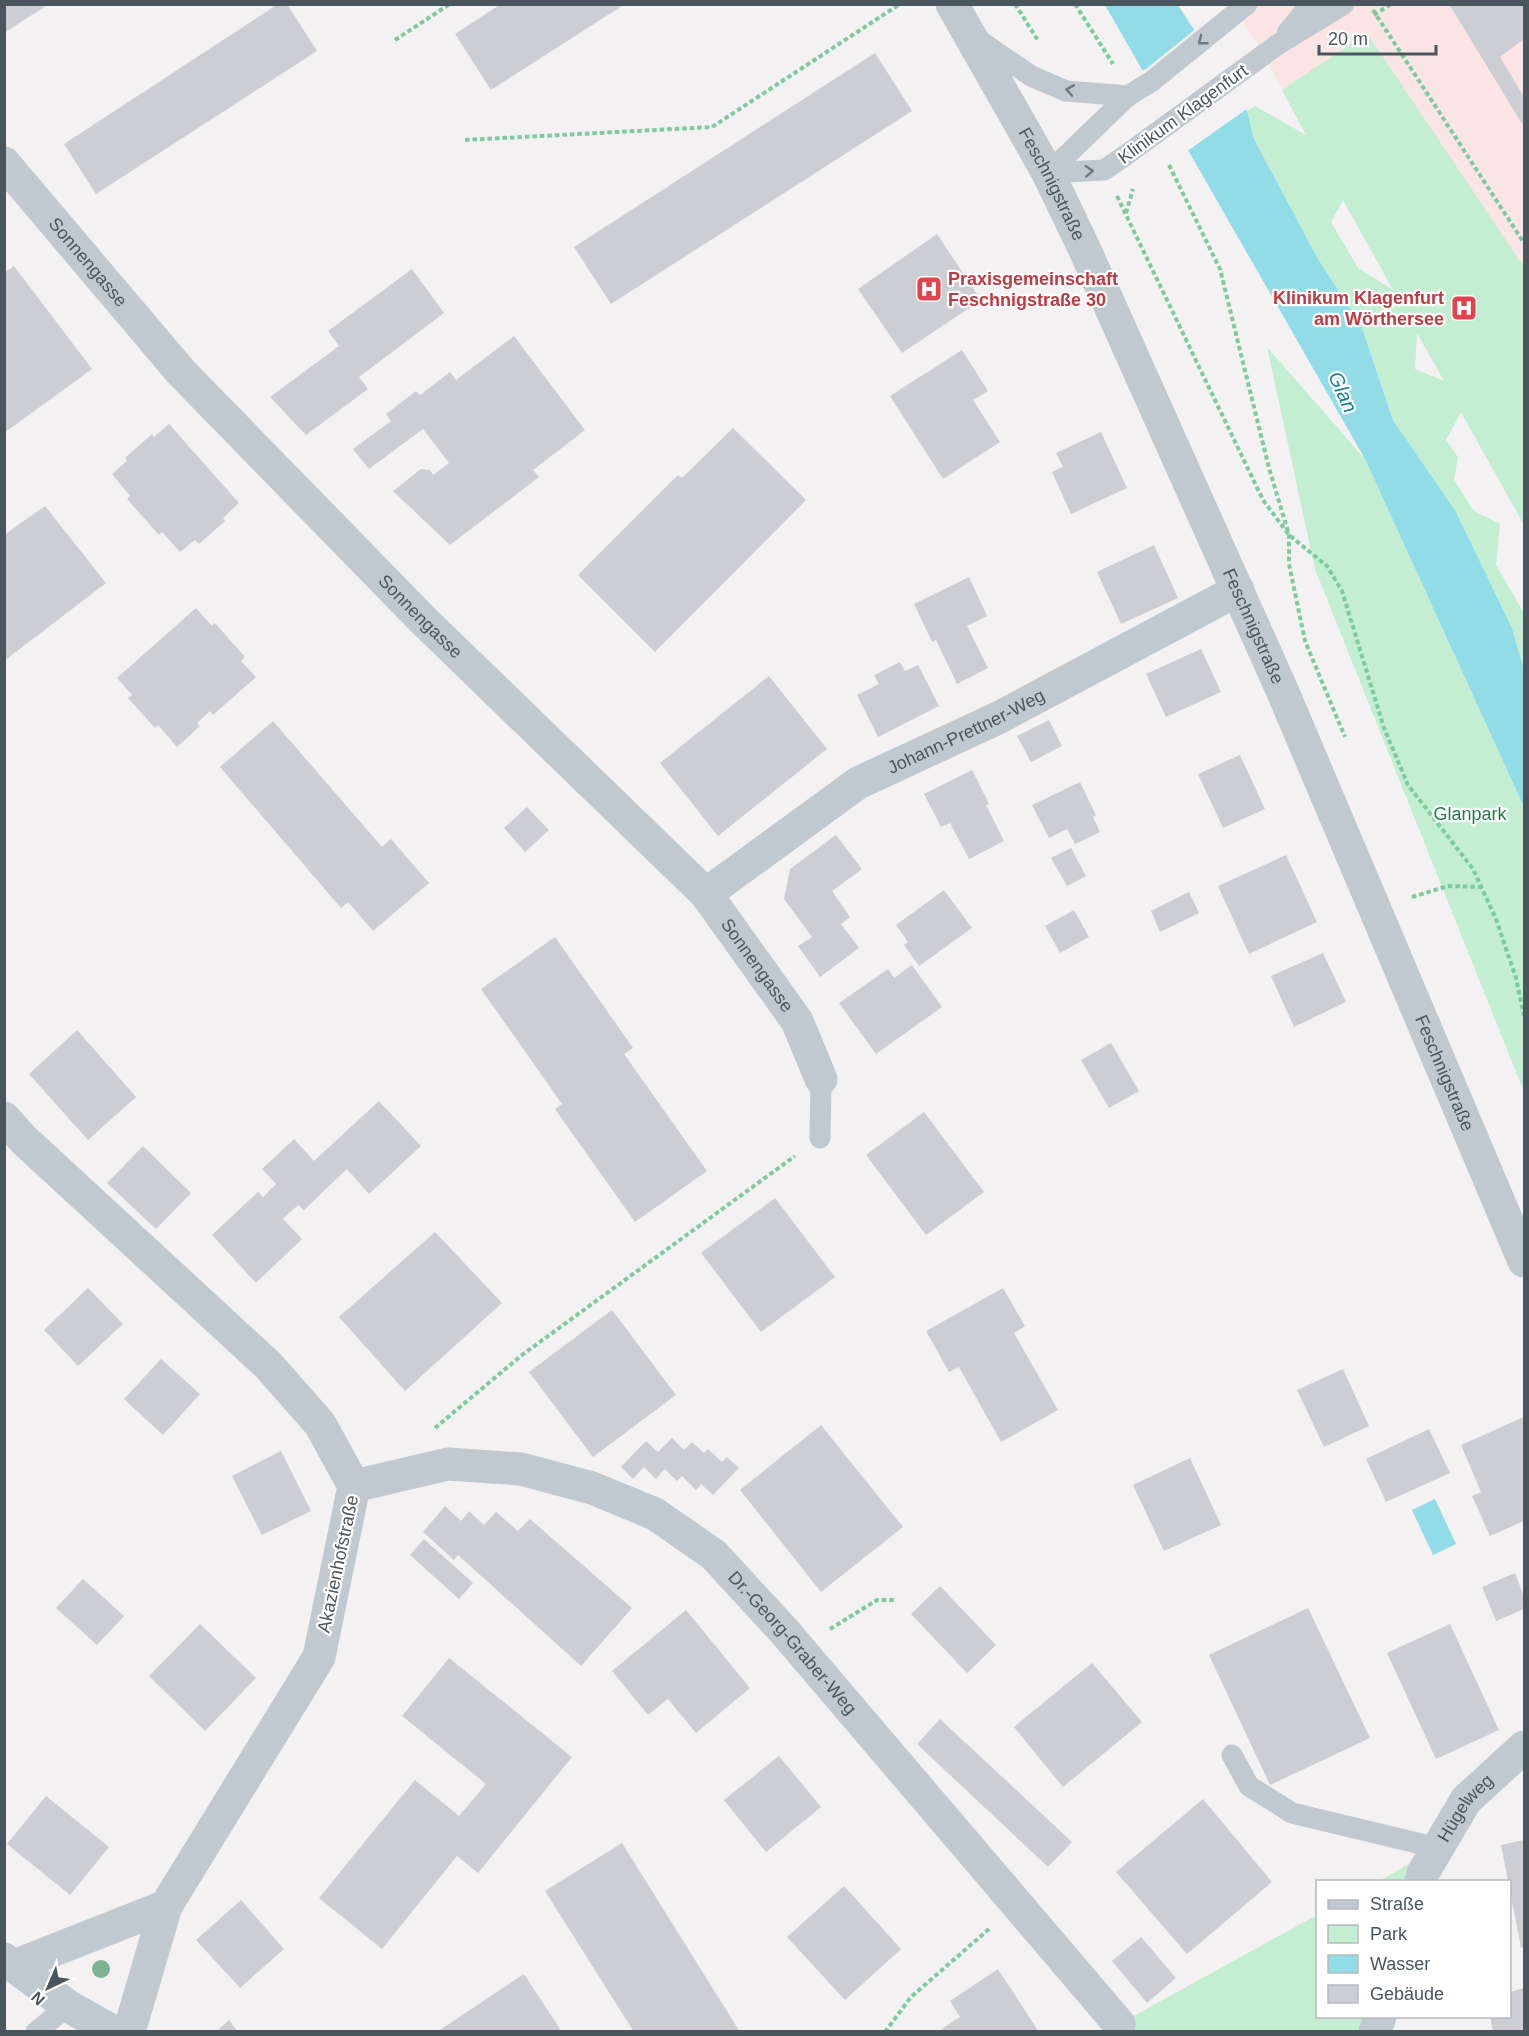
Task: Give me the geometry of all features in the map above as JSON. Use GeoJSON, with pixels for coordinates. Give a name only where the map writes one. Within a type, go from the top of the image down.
{"type":"FeatureCollection","features":[{"type":"Feature","properties":{"kind":"street","name":"Feschnigstraße"},"geometry":{"type":"LineString","coordinates":[[960,18],[1048,173],[1084,248],[1238,590],[1524,1262]]}},
{"type":"Feature","properties":{"kind":"street","name":"Sonnengasse"},"geometry":{"type":"LineString","coordinates":[[4,163],[181,372],[422,619],[706,894],[797,1020],[821,1079]]}},
{"type":"Feature","properties":{"kind":"street","name":"Johann-Prettner-Weg"},"geometry":{"type":"LineString","coordinates":[[706,894],[858,783],[998,718],[1238,590]]}},
{"type":"Feature","properties":{"kind":"street","name":"Akazienhofstraße"},"geometry":{"type":"LineString","coordinates":[[4,1118],[24,1140],[268,1365],[320,1424],[354,1486],[319,1657],[166,1906],[129,2031]]}},
{"type":"Feature","properties":{"kind":"street","name":"Dr.-Georg-Graber-Weg"},"geometry":{"type":"LineString","coordinates":[[354,1486],[448,1464],[521,1469],[592,1488],[655,1514],[714,1555],[798,1649],[1119,2024]]}},
{"type":"Feature","properties":{"kind":"street","name":"Hügelweg"},"geometry":{"type":"LineString","coordinates":[[1421,1880],[1466,1800],[1524,1747]]}},
{"type":"Feature","properties":{"kind":"street"},"geometry":{"type":"LineString","coordinates":[[9,1962],[166,1906]]}},
{"type":"Feature","properties":{"kind":"street"},"geometry":{"type":"LineString","coordinates":[[9,1962],[68,2006],[114,2031]]}},
{"type":"Feature","properties":{"kind":"lane"},"geometry":{"type":"LineString","coordinates":[[1048,173],[1128,96],[1152,81],[1247,4]]}},
{"type":"Feature","properties":{"kind":"lane"},"geometry":{"type":"LineString","coordinates":[[1277,45],[1311,4]]}},
{"type":"Feature","properties":{"kind":"lane"},"geometry":{"type":"LineString","coordinates":[[1277,45],[1344,4]]}},
{"type":"Feature","properties":{"kind":"lane"},"geometry":{"type":"LineString","coordinates":[[960,18],[1031,76],[1066,91],[1128,96]]}},
{"type":"Feature","properties":{"kind":"lane","name":"Klinikum Klagenfurt"},"geometry":{"type":"LineString","coordinates":[[1048,173],[1104,170],[1277,45]]}},
{"type":"Feature","properties":{"kind":"lane"},"geometry":{"type":"LineString","coordinates":[[820,1138],[821,1079]]}},
{"type":"Feature","properties":{"kind":"lane"},"geometry":{"type":"LineString","coordinates":[[1232,1755],[1249,1786],[1292,1813],[1438,1848]]}},
{"type":"Feature","properties":{"kind":"lane"},"geometry":{"type":"LineString","coordinates":[[36,2031],[68,2006]]}},
{"type":"Feature","properties":{"kind":"path"},"geometry":{"type":"LineString","coordinates":[[395,40],[450,4]]}},
{"type":"Feature","properties":{"kind":"path"},"geometry":{"type":"LineString","coordinates":[[465,140],[712,127],[900,4]]}},
{"type":"Feature","properties":{"kind":"path"},"geometry":{"type":"LineString","coordinates":[[1075,4],[1116,68]]}},
{"type":"Feature","properties":{"kind":"path"},"geometry":{"type":"LineString","coordinates":[[1370,4],[1524,243]]}},
{"type":"Feature","properties":{"kind":"path"},"geometry":{"type":"LineString","coordinates":[[1168,165],[1220,269],[1269,468],[1289,535],[1289,564],[1305,641],[1347,742]]}},
{"type":"Feature","properties":{"kind":"path"},"geometry":{"type":"LineString","coordinates":[[1134,186],[1125,214],[1263,500],[1289,535],[1327,566],[1342,591],[1384,729],[1408,785],[1473,869],[1496,919],[1524,1016]]}},
{"type":"Feature","properties":{"kind":"path"},"geometry":{"type":"LineString","coordinates":[[1412,897],[1448,886],[1481,887]]}},
{"type":"Feature","properties":{"kind":"path"},"geometry":{"type":"LineString","coordinates":[[1407,887],[1416,908]]}},
{"type":"Feature","properties":{"kind":"path"},"geometry":{"type":"LineString","coordinates":[[428,1434],[522,1355],[677,1239],[820,1138]]}},
{"type":"Feature","properties":{"kind":"path"},"geometry":{"type":"LineString","coordinates":[[798,1649],[877,1600],[896,1600]]}},
{"type":"Feature","properties":{"kind":"path"},"geometry":{"type":"LineString","coordinates":[[885,2031],[911,1997],[1016,1904]]}},
{"type":"Feature","properties":{"kind":"shaded area","name":"Klinikum Klagenfurt am Wörthersee"},"geometry":{"type":"Polygon","coordinates":[[[1232,5],[1524,5],[1524,525],[1255,40],[1232,5]]]}},
{"type":"Feature","properties":{"kind":"green space","name":"Klinikum Klagenfurt am Wörthersee"},"geometry":{"type":"Polygon","coordinates":[[[1367,33],[1524,267],[1524,525],[1461,412],[1446,440],[1458,457],[1454,480],[1474,511],[1500,524],[1496,565],[1524,613],[1524,670],[1512,628],[1456,512],[1393,420],[1361,325],[1318,259],[1254,139],[1247,111],[1255,106],[1306,135],[1282,90],[1367,33]],[[1343,200],[1331,222],[1358,268],[1393,290],[1343,200]],[[1417,333],[1415,369],[1444,381],[1417,333]]]}},
{"type":"Feature","properties":{"kind":"green space","name":"Glanpark"},"geometry":{"type":"Polygon","coordinates":[[[1267,347],[1365,459],[1524,807],[1524,1092],[1315,569],[1267,347]]]}},
{"type":"Feature","properties":{"kind":"green space"},"geometry":{"type":"Polygon","coordinates":[[[1438,1848],[1422,1880],[1381,1880],[1438,1848]]]}},
{"type":"Feature","properties":{"kind":"green space"},"geometry":{"type":"Polygon","coordinates":[[[1316,1916],[1316,2018],[1380,2018],[1375,2031],[1119,2032],[1119,2024],[1316,1916]]]}},
{"type":"Feature","properties":{"kind":"water","name":"Glan"},"geometry":{"type":"Polygon","coordinates":[[[1105,5],[1178,5],[1247,111],[1254,139],[1318,259],[1361,325],[1393,420],[1456,512],[1512,628],[1524,670],[1524,807],[1365,459],[1105,5]]]}},
{"type":"Feature","properties":{"kind":"water"},"geometry":{"type":"Polygon","coordinates":[[[1435,1499],[1456,1544],[1433,1555],[1412,1510],[1435,1499]]]}},
{"type":"Feature","properties":{"kind":"pier"},"geometry":{"type":"Polygon","coordinates":[[[1197,28],[1248,108],[1186,152],[1140,71],[1146,69],[1197,28]]]}},
{"type":"Feature","properties":{"kind":"building"},"geometry":{"type":"Polygon","coordinates":[[[4,4],[49,4],[4,33],[4,4]]]}},
{"type":"Feature","properties":{"kind":"building"},"geometry":{"type":"Polygon","coordinates":[[[278,4],[287,4],[317,51],[96,194],[64,144],[278,4]]]}},
{"type":"Feature","properties":{"kind":"building"},"geometry":{"type":"Polygon","coordinates":[[[501,4],[625,4],[491,90],[455,34],[501,4]]]}},
{"type":"Feature","properties":{"kind":"building"},"geometry":{"type":"Polygon","coordinates":[[[1449,4],[1524,4],[1524,39],[1500,57],[1524,97],[1524,127],[1449,4]]]}},
{"type":"Feature","properties":{"kind":"building"},"geometry":{"type":"Polygon","coordinates":[[[875,53],[912,111],[611,304],[574,247],[875,53]]]}},
{"type":"Feature","properties":{"kind":"building"},"geometry":{"type":"Polygon","coordinates":[[[937,234],[981,300],[902,353],[858,289],[937,234]]]}},
{"type":"Feature","properties":{"kind":"building"},"geometry":{"type":"Polygon","coordinates":[[[14,266],[92,369],[4,433],[4,273],[14,266]]]}},
{"type":"Feature","properties":{"kind":"building"},"geometry":{"type":"Polygon","coordinates":[[[412,269],[444,313],[359,377],[368,389],[306,435],[270,397],[339,346],[328,331],[412,269]]]}},
{"type":"Feature","properties":{"kind":"building"},"geometry":{"type":"Polygon","coordinates":[[[514,336],[585,430],[533,470],[539,477],[450,545],[393,491],[421,469],[430,470],[433,475],[449,463],[423,429],[369,469],[353,449],[391,421],[386,414],[416,391],[420,395],[450,372],[456,380],[514,336]]]}},
{"type":"Feature","properties":{"kind":"building"},"geometry":{"type":"Polygon","coordinates":[[[962,350],[988,391],[973,400],[1000,442],[943,479],[890,396],[962,350]]]}},
{"type":"Feature","properties":{"kind":"building"},"geometry":{"type":"Polygon","coordinates":[[[169,424],[239,503],[223,518],[225,521],[199,544],[195,540],[180,552],[162,532],[159,535],[127,499],[130,496],[112,474],[127,461],[125,458],[152,434],[154,437],[169,424]]]}},
{"type":"Feature","properties":{"kind":"building"},"geometry":{"type":"Polygon","coordinates":[[[733,428],[806,500],[655,652],[578,575],[678,475],[682,478],[733,428]]]}},
{"type":"Feature","properties":{"kind":"building"},"geometry":{"type":"Polygon","coordinates":[[[1101,432],[1127,488],[1071,514],[1052,472],[1063,467],[1056,453],[1101,432]]]}},
{"type":"Feature","properties":{"kind":"building"},"geometry":{"type":"Polygon","coordinates":[[[45,506],[106,583],[4,661],[4,535],[45,506]]]}},
{"type":"Feature","properties":{"kind":"building"},"geometry":{"type":"Polygon","coordinates":[[[1154,545],[1178,598],[1121,624],[1097,572],[1154,545]]]}},
{"type":"Feature","properties":{"kind":"building"},"geometry":{"type":"Polygon","coordinates":[[[969,577],[987,616],[967,626],[988,668],[957,684],[936,640],[932,642],[914,604],[969,577]]]}},
{"type":"Feature","properties":{"kind":"building"},"geometry":{"type":"Polygon","coordinates":[[[196,608],[212,626],[215,623],[245,657],[241,661],[256,677],[213,715],[210,711],[197,723],[200,726],[177,747],[158,725],[155,728],[128,698],[132,695],[117,678],[196,608]]]}},
{"type":"Feature","properties":{"kind":"building"},"geometry":{"type":"Polygon","coordinates":[[[1201,649],[1221,692],[1166,717],[1146,674],[1201,649]]]}},
{"type":"Feature","properties":{"kind":"building"},"geometry":{"type":"Polygon","coordinates":[[[900,662],[905,671],[918,665],[939,706],[878,737],[857,695],[879,684],[874,675],[900,662]]]}},
{"type":"Feature","properties":{"kind":"building"},"geometry":{"type":"Polygon","coordinates":[[[769,676],[827,749],[718,836],[660,763],[769,676]]]}},
{"type":"Feature","properties":{"kind":"building"},"geometry":{"type":"Polygon","coordinates":[[[1049,720],[1062,746],[1031,762],[1017,736],[1049,720]]]}},
{"type":"Feature","properties":{"kind":"building"},"geometry":{"type":"Polygon","coordinates":[[[273,721],[382,847],[391,839],[429,883],[373,931],[348,902],[341,908],[220,767],[273,721]]]}},
{"type":"Feature","properties":{"kind":"building"},"geometry":{"type":"Polygon","coordinates":[[[1240,755],[1265,809],[1223,828],[1198,774],[1240,755]]]}},
{"type":"Feature","properties":{"kind":"building"},"geometry":{"type":"Polygon","coordinates":[[[972,770],[1004,841],[969,859],[950,823],[941,827],[924,794],[972,770]]]}},
{"type":"Feature","properties":{"kind":"building"},"geometry":{"type":"Polygon","coordinates":[[[1080,782],[1096,815],[1093,817],[1100,832],[1075,844],[1067,829],[1049,838],[1032,805],[1080,782]]]}},
{"type":"Feature","properties":{"kind":"building"},"geometry":{"type":"Polygon","coordinates":[[[527,807],[549,830],[525,852],[504,828],[527,807]]]}},
{"type":"Feature","properties":{"kind":"building"},"geometry":{"type":"Polygon","coordinates":[[[836,835],[862,869],[832,891],[850,917],[841,924],[859,948],[820,977],[798,946],[812,937],[784,899],[790,869],[836,835]]]}},
{"type":"Feature","properties":{"kind":"building"},"geometry":{"type":"Polygon","coordinates":[[[1071,848],[1086,876],[1067,886],[1051,858],[1071,848]]]}},
{"type":"Feature","properties":{"kind":"building"},"geometry":{"type":"Polygon","coordinates":[[[1286,855],[1317,922],[1249,954],[1218,886],[1286,855]]]}},
{"type":"Feature","properties":{"kind":"building"},"geometry":{"type":"Polygon","coordinates":[[[944,890],[972,928],[919,966],[904,945],[908,942],[896,925],[944,890]]]}},
{"type":"Feature","properties":{"kind":"building"},"geometry":{"type":"Polygon","coordinates":[[[1189,892],[1199,913],[1160,932],[1151,911],[1189,892]]]}},
{"type":"Feature","properties":{"kind":"building"},"geometry":{"type":"Polygon","coordinates":[[[1074,910],[1089,937],[1060,953],[1045,926],[1074,910]]]}},
{"type":"Feature","properties":{"kind":"building"},"geometry":{"type":"Polygon","coordinates":[[[555,937],[633,1048],[624,1054],[707,1171],[635,1222],[555,1109],[562,1104],[481,989],[555,937]]]}},
{"type":"Feature","properties":{"kind":"building"},"geometry":{"type":"Polygon","coordinates":[[[1323,953],[1346,1002],[1294,1027],[1271,976],[1323,953]]]}},
{"type":"Feature","properties":{"kind":"building"},"geometry":{"type":"Polygon","coordinates":[[[912,965],[942,1007],[876,1054],[839,1003],[888,969],[894,978],[912,965]]]}},
{"type":"Feature","properties":{"kind":"building"},"geometry":{"type":"Polygon","coordinates":[[[77,1030],[136,1097],[88,1140],[29,1074],[77,1030]]]}},
{"type":"Feature","properties":{"kind":"building"},"geometry":{"type":"Polygon","coordinates":[[[1111,1043],[1139,1091],[1109,1108],[1081,1060],[1111,1043]]]}},
{"type":"Feature","properties":{"kind":"building"},"geometry":{"type":"Polygon","coordinates":[[[379,1101],[421,1146],[369,1194],[347,1169],[304,1210],[298,1205],[283,1219],[302,1239],[256,1283],[212,1235],[258,1192],[263,1197],[276,1184],[262,1169],[294,1139],[314,1161],[379,1101]]]}},
{"type":"Feature","properties":{"kind":"building"},"geometry":{"type":"Polygon","coordinates":[[[924,1112],[984,1192],[926,1235],[866,1155],[924,1112]]]}},
{"type":"Feature","properties":{"kind":"building"},"geometry":{"type":"Polygon","coordinates":[[[143,1146],[191,1193],[156,1229],[107,1183],[143,1146]]]}},
{"type":"Feature","properties":{"kind":"building"},"geometry":{"type":"Polygon","coordinates":[[[775,1198],[835,1277],[761,1332],[701,1253],[775,1198]]]}},
{"type":"Feature","properties":{"kind":"building"},"geometry":{"type":"Polygon","coordinates":[[[435,1232],[502,1303],[405,1391],[339,1317],[435,1232]]]}},
{"type":"Feature","properties":{"kind":"building"},"geometry":{"type":"Polygon","coordinates":[[[88,1288],[123,1324],[78,1366],[44,1330],[88,1288]]]}},
{"type":"Feature","properties":{"kind":"building"},"geometry":{"type":"Polygon","coordinates":[[[1003,1288],[1025,1326],[1014,1333],[1058,1410],[1001,1442],[959,1367],[949,1372],[926,1331],[1003,1288]]]}},
{"type":"Feature","properties":{"kind":"building"},"geometry":{"type":"Polygon","coordinates":[[[612,1310],[676,1395],[593,1457],[529,1372],[612,1310]]]}},
{"type":"Feature","properties":{"kind":"building"},"geometry":{"type":"Polygon","coordinates":[[[161,1359],[200,1394],[163,1435],[124,1399],[161,1359]]]}},
{"type":"Feature","properties":{"kind":"building"},"geometry":{"type":"Polygon","coordinates":[[[1343,1369],[1369,1426],[1324,1447],[1297,1390],[1343,1369]]]}},
{"type":"Feature","properties":{"kind":"building"},"geometry":{"type":"Polygon","coordinates":[[[1524,1417],[1524,1521],[1490,1536],[1472,1496],[1481,1492],[1461,1445],[1524,1417]]]}},
{"type":"Feature","properties":{"kind":"building"},"geometry":{"type":"Polygon","coordinates":[[[821,1425],[903,1527],[821,1592],[740,1490],[821,1425]]]}},
{"type":"Feature","properties":{"kind":"building"},"geometry":{"type":"Polygon","coordinates":[[[1429,1429],[1450,1473],[1386,1502],[1366,1459],[1429,1429]]]}},
{"type":"Feature","properties":{"kind":"building"},"geometry":{"type":"Polygon","coordinates":[[[672,1438],[684,1450],[692,1442],[704,1453],[708,1449],[722,1462],[727,1457],[739,1468],[713,1495],[701,1484],[696,1490],[682,1476],[677,1481],[665,1469],[656,1479],[644,1467],[633,1479],[621,1467],[646,1441],[658,1452],[672,1438]]]}},
{"type":"Feature","properties":{"kind":"building"},"geometry":{"type":"Polygon","coordinates":[[[281,1451],[311,1511],[262,1535],[232,1476],[281,1451]]]}},
{"type":"Feature","properties":{"kind":"building"},"geometry":{"type":"Polygon","coordinates":[[[1190,1458],[1221,1525],[1164,1551],[1133,1485],[1190,1458]]]}},
{"type":"Feature","properties":{"kind":"building"},"geometry":{"type":"Polygon","coordinates":[[[445,1506],[461,1521],[469,1511],[484,1525],[496,1512],[518,1531],[530,1519],[632,1608],[581,1666],[458,1555],[454,1560],[423,1532],[445,1506]]]}},
{"type":"Feature","properties":{"kind":"building"},"geometry":{"type":"Polygon","coordinates":[[[424,1539],[473,1583],[459,1599],[410,1555],[424,1539]]]}},
{"type":"Feature","properties":{"kind":"building"},"geometry":{"type":"Polygon","coordinates":[[[1515,1573],[1524,1597],[1524,1609],[1496,1621],[1482,1587],[1515,1573]]]}},
{"type":"Feature","properties":{"kind":"building"},"geometry":{"type":"Polygon","coordinates":[[[83,1579],[124,1616],[97,1645],[56,1608],[83,1579]]]}},
{"type":"Feature","properties":{"kind":"building"},"geometry":{"type":"Polygon","coordinates":[[[940,1586],[996,1645],[967,1673],[911,1614],[940,1586]]]}},
{"type":"Feature","properties":{"kind":"building"},"geometry":{"type":"Polygon","coordinates":[[[1308,1608],[1370,1738],[1270,1785],[1209,1655],[1308,1608]]]}},
{"type":"Feature","properties":{"kind":"building"},"geometry":{"type":"Polygon","coordinates":[[[686,1610],[750,1688],[696,1733],[668,1699],[648,1715],[612,1671],[686,1610]]]}},
{"type":"Feature","properties":{"kind":"building"},"geometry":{"type":"Polygon","coordinates":[[[200,1624],[256,1678],[205,1731],[149,1676],[200,1624]]]}},
{"type":"Feature","properties":{"kind":"building"},"geometry":{"type":"Polygon","coordinates":[[[1450,1624],[1499,1730],[1436,1759],[1387,1653],[1450,1624]]]}},
{"type":"Feature","properties":{"kind":"building"},"geometry":{"type":"Polygon","coordinates":[[[449,1658],[572,1757],[478,1873],[457,1856],[382,1949],[319,1898],[415,1780],[459,1816],[486,1784],[402,1716],[449,1658]]]}},
{"type":"Feature","properties":{"kind":"building"},"geometry":{"type":"Polygon","coordinates":[[[1092,1663],[1142,1722],[1063,1787],[1014,1727],[1092,1663]]]}},
{"type":"Feature","properties":{"kind":"building"},"geometry":{"type":"Polygon","coordinates":[[[940,1719],[1072,1842],[1048,1867],[917,1744],[940,1719]]]}},
{"type":"Feature","properties":{"kind":"building"},"geometry":{"type":"Polygon","coordinates":[[[779,1756],[821,1807],[766,1852],[724,1800],[779,1756]]]}},
{"type":"Feature","properties":{"kind":"building"},"geometry":{"type":"Polygon","coordinates":[[[46,1796],[109,1847],[70,1895],[7,1844],[46,1796]]]}},
{"type":"Feature","properties":{"kind":"building"},"geometry":{"type":"Polygon","coordinates":[[[1203,1799],[1272,1882],[1187,1954],[1116,1872],[1203,1799]]]}},
{"type":"Feature","properties":{"kind":"building"},"geometry":{"type":"Polygon","coordinates":[[[1524,1840],[1524,1947],[1521,1948],[1511,1896],[1511,1880],[1508,1880],[1501,1845],[1524,1840]]]}},
{"type":"Feature","properties":{"kind":"building"},"geometry":{"type":"Polygon","coordinates":[[[622,1843],[740,2032],[634,2032],[545,1891],[622,1843]]]}},
{"type":"Feature","properties":{"kind":"building"},"geometry":{"type":"Polygon","coordinates":[[[844,1886],[901,1949],[845,2000],[787,1937],[844,1886]]]}},
{"type":"Feature","properties":{"kind":"building"},"geometry":{"type":"Polygon","coordinates":[[[241,1900],[284,1949],[240,1988],[196,1940],[241,1900]]]}},
{"type":"Feature","properties":{"kind":"building"},"geometry":{"type":"Polygon","coordinates":[[[1141,1937],[1176,1978],[1147,2003],[1112,1961],[1141,1937]]]}},
{"type":"Feature","properties":{"kind":"building"},"geometry":{"type":"Polygon","coordinates":[[[998,1969],[1039,2032],[937,2032],[960,2017],[950,2001],[998,1969]]]}},
{"type":"Feature","properties":{"kind":"building"},"geometry":{"type":"Polygon","coordinates":[[[524,1974],[562,2032],[437,2032],[524,1974]]]}},
{"type":"Feature","properties":{"kind":"building"},"geometry":{"type":"Polygon","coordinates":[[[1524,1988],[1524,2032],[1493,2032],[1490,2018],[1511,2018],[1511,1992],[1524,1988]]]}},
{"type":"Feature","properties":{"kind":"building"},"geometry":{"type":"Polygon","coordinates":[[[229,2020],[238,2032],[216,2032],[229,2020]]]}},
{"type":"Feature","properties":{"kind":"place","name":"Praxisgemeinschaft Feschnigstraße 30"},"geometry":{"type":"Point","coordinates":[929,289]}},
{"type":"Feature","properties":{"kind":"place","name":"Klinikum Klagenfurt am Wörthersee"},"geometry":{"type":"Point","coordinates":[1464,308]}}]}
